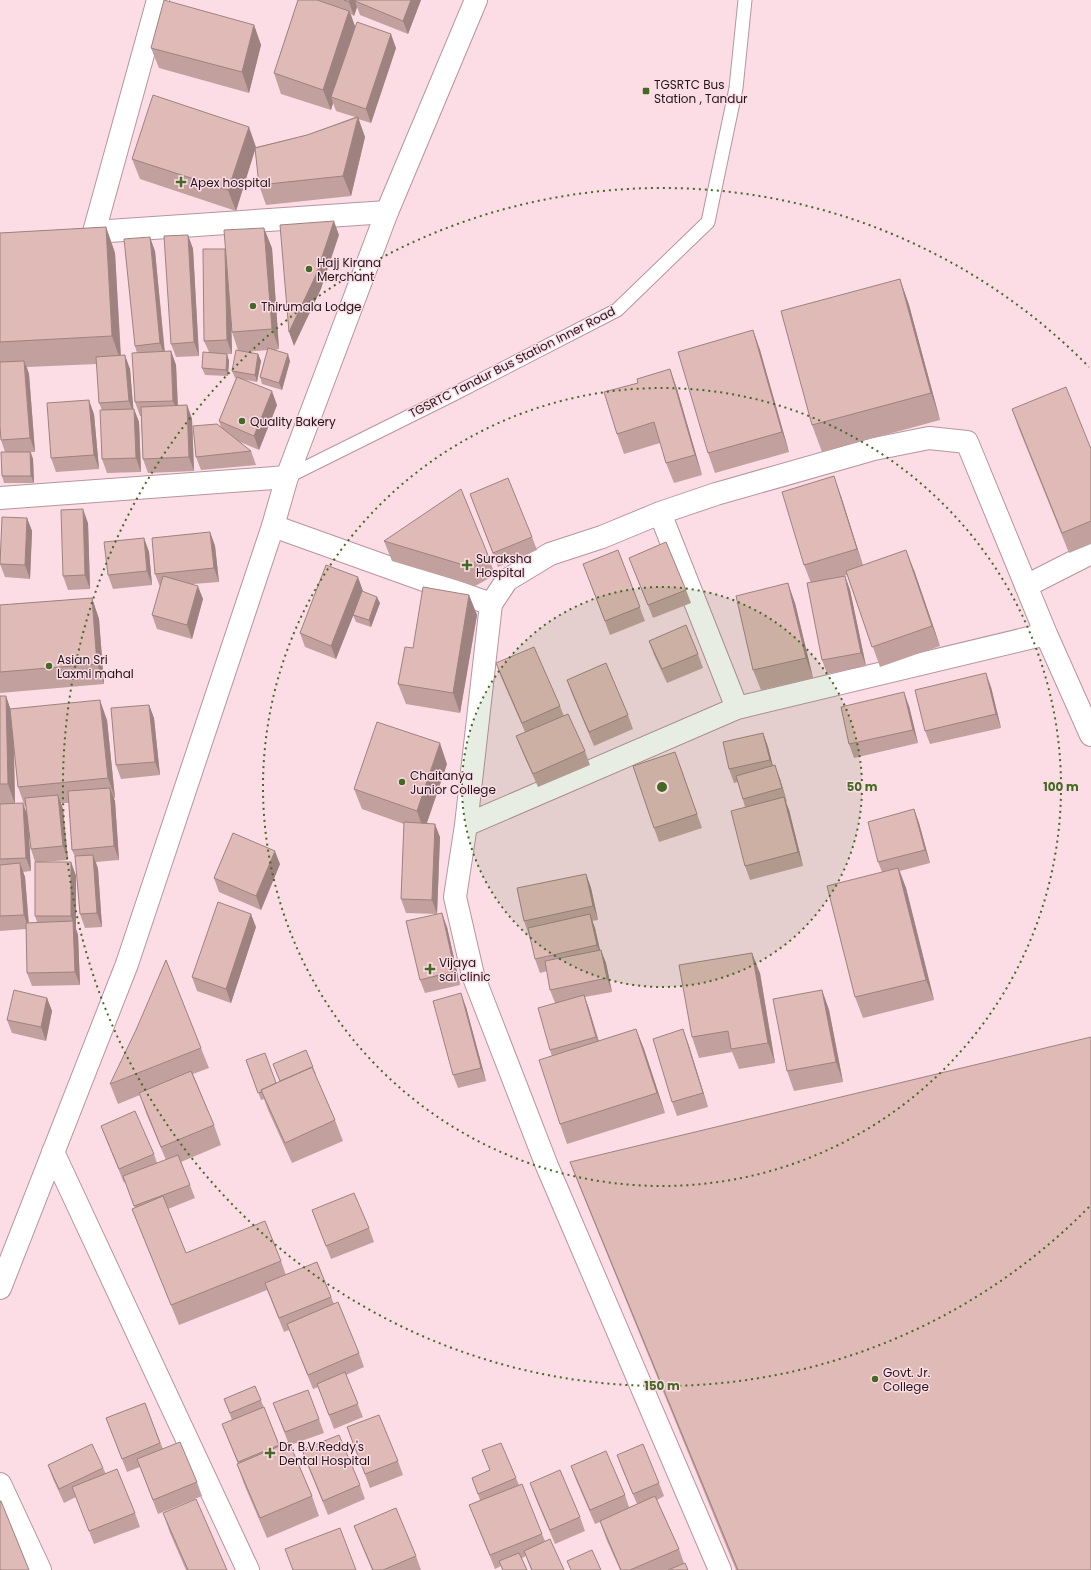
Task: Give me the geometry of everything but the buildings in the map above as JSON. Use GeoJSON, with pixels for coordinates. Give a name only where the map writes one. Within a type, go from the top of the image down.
{"type":"FeatureCollection","features":[{"type":"Feature","properties":{"kind":"main road"},"geometry":{"type":"LineString","coordinates":[[158,0],[94,232],[387,212]]}},
{"type":"Feature","properties":{"kind":"main road"},"geometry":{"type":"LineString","coordinates":[[0,1288],[127,964],[273,526],[287,477],[387,212],[476,0]]}},
{"type":"Feature","properties":{"kind":"main road"},"geometry":{"type":"LineString","coordinates":[[720,1570],[547,1166],[473,975],[455,897],[466,825],[491,604],[507,580],[550,554],[602,537],[660,513],[716,494],[874,449],[929,438],[967,442],[1046,634],[1086,714],[1091,735]]}},
{"type":"Feature","properties":{"kind":"main road"},"geometry":{"type":"LineString","coordinates":[[0,498],[287,477]]}},
{"type":"Feature","properties":{"kind":"main road"},"geometry":{"type":"LineString","coordinates":[[660,513],[737,708]]}},
{"type":"Feature","properties":{"kind":"main road"},"geometry":{"type":"LineString","coordinates":[[273,526],[491,604]]}},
{"type":"Feature","properties":{"kind":"main road"},"geometry":{"type":"LineString","coordinates":[[1026,586],[1091,554]]}},
{"type":"Feature","properties":{"kind":"main road"},"geometry":{"type":"LineString","coordinates":[[466,825],[737,708],[1046,634]]}},
{"type":"Feature","properties":{"kind":"main road"},"geometry":{"type":"LineString","coordinates":[[53,1152],[248,1570]]}},
{"type":"Feature","properties":{"kind":"main road"},"geometry":{"type":"LineString","coordinates":[[0,1484],[40,1570]]}},
{"type":"Feature","properties":{"kind":"lane","name":"TGSRTC Tandur Bus Station Inner Road"},"geometry":{"type":"LineString","coordinates":[[287,477],[452,395],[616,310],[708,222],[736,88],[745,0]]}},
{"type":"Feature","properties":{"kind":"place","name":"TGSRTC Bus Station , Tandur"},"geometry":{"type":"Point","coordinates":[646,91]}},
{"type":"Feature","properties":{"kind":"place","name":"Apex hospital"},"geometry":{"type":"Point","coordinates":[181,182]}},
{"type":"Feature","properties":{"kind":"place","name":"Hajj Kirana Merchant"},"geometry":{"type":"Point","coordinates":[309,269]}},
{"type":"Feature","properties":{"kind":"place","name":"Thirumala Lodge"},"geometry":{"type":"Point","coordinates":[253,306]}},
{"type":"Feature","properties":{"kind":"place","name":"Quality Bakery"},"geometry":{"type":"Point","coordinates":[242,421]}},
{"type":"Feature","properties":{"kind":"place","name":"Suraksha Hospital"},"geometry":{"type":"Point","coordinates":[467,565]}},
{"type":"Feature","properties":{"kind":"place","name":"Asian Sri Laxmi mahal"},"geometry":{"type":"Point","coordinates":[49,666]}},
{"type":"Feature","properties":{"kind":"place","name":"Chaitanya Junior College"},"geometry":{"type":"Point","coordinates":[402,782]}},
{"type":"Feature","properties":{"kind":"place","name":"Vijaya sai clinic"},"geometry":{"type":"Point","coordinates":[430,969]}},
{"type":"Feature","properties":{"kind":"place","name":"Govt. Jr. College"},"geometry":{"type":"Point","coordinates":[875,1379]}},
{"type":"Feature","properties":{"kind":"place","name":"Dr. B.V.Reddy's Dental Hospital"},"geometry":{"type":"Point","coordinates":[270,1453]}}]}
